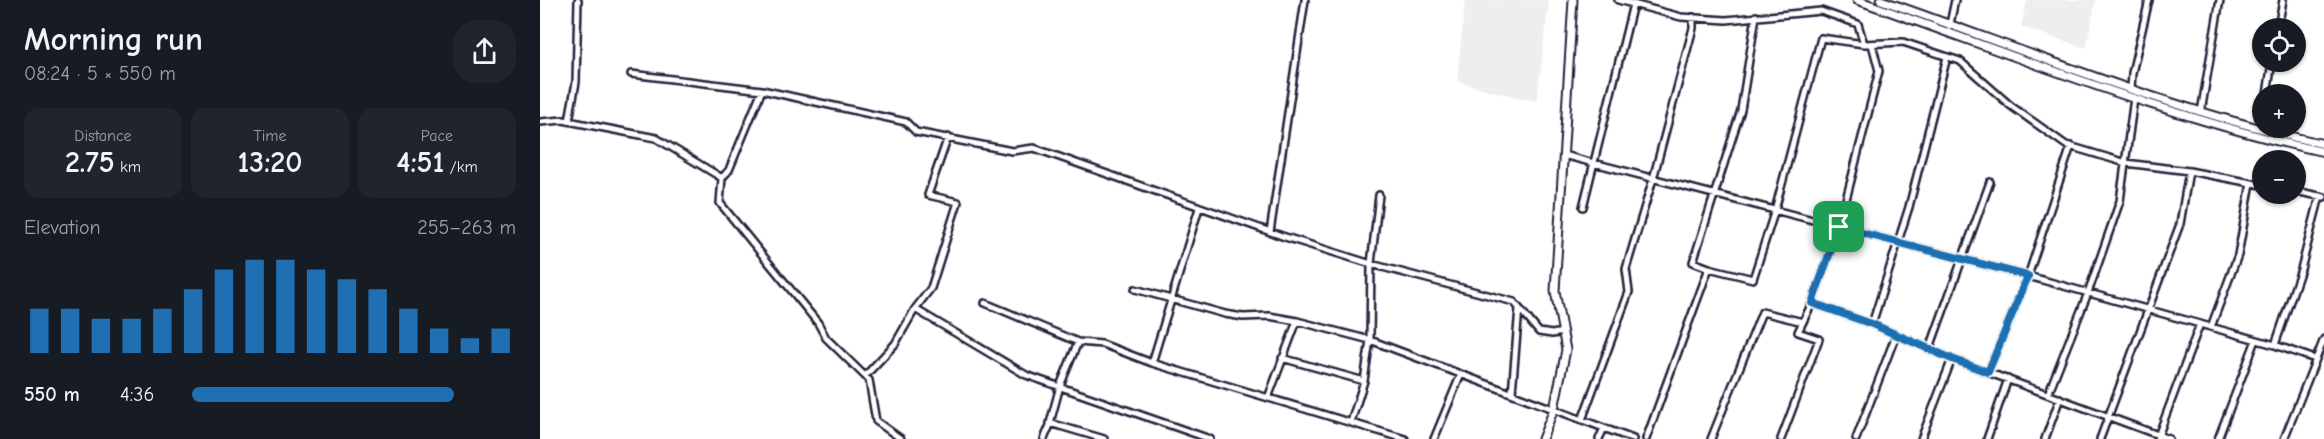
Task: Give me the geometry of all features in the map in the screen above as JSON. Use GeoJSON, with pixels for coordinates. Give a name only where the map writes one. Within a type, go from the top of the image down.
{"type":"FeatureCollection","features":[{"type":"Feature","properties":{"kind":"street"},"geometry":{"type":"LineString","coordinates":[[569,121],[576,82],[578,0]]}},
{"type":"Feature","properties":{"kind":"street"},"geometry":{"type":"LineString","coordinates":[[1270,232],[1305,0]]}},
{"type":"Feature","properties":{"kind":"street"},"geometry":{"type":"LineString","coordinates":[[1542,439],[1554,409],[1566,350],[1555,291],[1573,0]]}},
{"type":"Feature","properties":{"kind":"street"},"geometry":{"type":"LineString","coordinates":[[1618,0],[1681,17],[1726,20],[1821,11],[1858,24],[1864,44]]}},
{"type":"Feature","properties":{"kind":"street"},"geometry":{"type":"LineString","coordinates":[[1857,0],[2134,98],[2260,137],[2324,152]]}},
{"type":"Feature","properties":{"kind":"street"},"geometry":{"type":"LineString","coordinates":[[1881,0],[1894,2],[2131,89],[2252,126]]}},
{"type":"Feature","properties":{"kind":"street"},"geometry":{"type":"LineString","coordinates":[[1950,24],[1955,0]]}},
{"type":"Feature","properties":{"kind":"street"},"geometry":{"type":"LineString","coordinates":[[2131,89],[2132,73],[2149,0]]}},
{"type":"Feature","properties":{"kind":"street"},"geometry":{"type":"LineString","coordinates":[[2201,112],[2220,0]]}},
{"type":"Feature","properties":{"kind":"street"},"geometry":{"type":"LineString","coordinates":[[2280,18],[2283,0]]}},
{"type":"Feature","properties":{"kind":"street"},"geometry":{"type":"LineString","coordinates":[[1583,207],[1633,4]]}},
{"type":"Feature","properties":{"kind":"street"},"geometry":{"type":"LineString","coordinates":[[1756,16],[1741,110],[1693,262],[1753,279],[1775,210],[1821,38],[1864,44],[1903,42],[1960,61],[2011,106],[2066,145],[2126,163],[2189,171],[2251,183],[2238,255],[2211,327]]}},
{"type":"Feature","properties":{"kind":"street"},"geometry":{"type":"LineString","coordinates":[[1582,420],[1629,292],[1626,269],[1653,178],[1693,28],[1693,18]]}},
{"type":"Feature","properties":{"kind":"street"},"geometry":{"type":"LineString","coordinates":[[1781,439],[1820,339],[1798,332],[1812,303],[1839,227],[1879,71],[1872,44]]}},
{"type":"Feature","properties":{"kind":"street"},"geometry":{"type":"LineString","coordinates":[[1872,324],[1909,207],[1947,57]]}},
{"type":"Feature","properties":{"kind":"street"},"geometry":{"type":"LineString","coordinates":[[632,74],[762,90],[906,122],[916,132],[1012,151],[1034,148],[1270,232],[1371,264],[1514,302],[1539,332],[1552,334],[1563,332]]}},
{"type":"Feature","properties":{"kind":"street"},"geometry":{"type":"LineString","coordinates":[[762,90],[729,170],[722,178],[720,202],[818,323],[826,338],[870,380],[876,421],[901,439]]}},
{"type":"Feature","properties":{"kind":"street"},"geometry":{"type":"LineString","coordinates":[[2048,394],[2088,292],[2120,201],[2134,98]]}},
{"type":"Feature","properties":{"kind":"street"},"geometry":{"type":"LineString","coordinates":[[540,122],[569,121],[656,138],[722,178]]}},
{"type":"Feature","properties":{"kind":"street"},"geometry":{"type":"LineString","coordinates":[[865,376],[895,344],[915,309],[932,288],[958,202],[928,195],[948,137]]}},
{"type":"Feature","properties":{"kind":"street"},"geometry":{"type":"LineString","coordinates":[[2299,138],[2324,144]]}},
{"type":"Feature","properties":{"kind":"street"},"geometry":{"type":"LineString","coordinates":[[1988,372],[2028,276],[2071,146]]}},
{"type":"Feature","properties":{"kind":"street"},"geometry":{"type":"LineString","coordinates":[[1563,155],[2088,292],[2276,345],[2315,359]]}},
{"type":"Feature","properties":{"kind":"street"},"geometry":{"type":"LineString","coordinates":[[2100,439],[2180,224],[2189,171]]}},
{"type":"Feature","properties":{"kind":"street"},"geometry":{"type":"LineString","coordinates":[[1930,348],[1990,182]]}},
{"type":"Feature","properties":{"kind":"street"},"geometry":{"type":"LineString","coordinates":[[2276,345],[2322,197],[2306,193]]}},
{"type":"Feature","properties":{"kind":"street"},"geometry":{"type":"LineString","coordinates":[[1351,422],[1364,381],[1370,340],[1371,264],[1379,195]]}},
{"type":"Feature","properties":{"kind":"street"},"geometry":{"type":"LineString","coordinates":[[1152,363],[1199,208]]}},
{"type":"Feature","properties":{"kind":"street"},"geometry":{"type":"LineString","coordinates":[[1646,439],[1709,268]]}},
{"type":"Feature","properties":{"kind":"street"},"geometry":{"type":"LineString","coordinates":[[1135,289],[1243,317],[1269,316],[1297,321],[1370,340],[1633,439]]}},
{"type":"Feature","properties":{"kind":"street"},"geometry":{"type":"LineString","coordinates":[[984,303],[1078,342],[1102,344],[1152,363],[1405,439]]}},
{"type":"Feature","properties":{"kind":"street"},"geometry":{"type":"LineString","coordinates":[[1812,303],[1872,324],[1952,359],[2158,437],[2169,439]]}},
{"type":"Feature","properties":{"kind":"street"},"geometry":{"type":"LineString","coordinates":[[1512,393],[1519,308]]}},
{"type":"Feature","properties":{"kind":"street"},"geometry":{"type":"LineString","coordinates":[[915,309],[1026,375],[1210,439]]}},
{"type":"Feature","properties":{"kind":"street"},"geometry":{"type":"LineString","coordinates":[[1711,439],[1762,312],[1803,322]]}},
{"type":"Feature","properties":{"kind":"street"},"geometry":{"type":"LineString","coordinates":[[1268,398],[1297,321]]}},
{"type":"Feature","properties":{"kind":"street"},"geometry":{"type":"LineString","coordinates":[[2158,437],[2200,324]]}},
{"type":"Feature","properties":{"kind":"street"},"geometry":{"type":"LineString","coordinates":[[1856,439],[1896,335]]}},
{"type":"Feature","properties":{"kind":"street"},"geometry":{"type":"LineString","coordinates":[[2284,439],[2324,339]]}},
{"type":"Feature","properties":{"kind":"street"},"geometry":{"type":"LineString","coordinates":[[2218,439],[2256,340]]}},
{"type":"Feature","properties":{"kind":"street"},"geometry":{"type":"LineString","coordinates":[[1044,439],[1051,423],[1060,386],[1078,342]]}},
{"type":"Feature","properties":{"kind":"street"},"geometry":{"type":"LineString","coordinates":[[1282,358],[1364,381]]}},
{"type":"Feature","properties":{"kind":"street"},"geometry":{"type":"LineString","coordinates":[[1921,439],[1952,359]]}},
{"type":"Feature","properties":{"kind":"street"},"geometry":{"type":"LineString","coordinates":[[1434,439],[1461,374]]}},
{"type":"Feature","properties":{"kind":"street"},"geometry":{"type":"LineString","coordinates":[[1987,439],[2008,380]]}},
{"type":"Feature","properties":{"kind":"street"},"geometry":{"type":"LineString","coordinates":[[2045,439],[2060,398]]}},
{"type":"Feature","properties":{"kind":"street"},"geometry":{"type":"LineString","coordinates":[[1051,423],[1104,439]]}},
{"type":"Feature","properties":{"kind":"street"},"geometry":{"type":"LineString","coordinates":[[1599,439],[1604,428]]}},
{"type":"Feature","properties":{"kind":"shaded area"},"geometry":{"type":"Polygon","coordinates":[[[1465,0],[1549,0],[1537,101],[1457,81],[1465,0]]]}},
{"type":"Feature","properties":{"kind":"shaded area"},"geometry":{"type":"Polygon","coordinates":[[[2027,0],[2096,0],[2086,48],[2021,27],[2027,0]]]}},
{"type":"Feature","properties":{"kind":"route"},"geometry":{"type":"LineString","coordinates":[[1839,227],[2028,276],[1988,372],[1872,324],[1812,303],[1839,227]]}}]}
